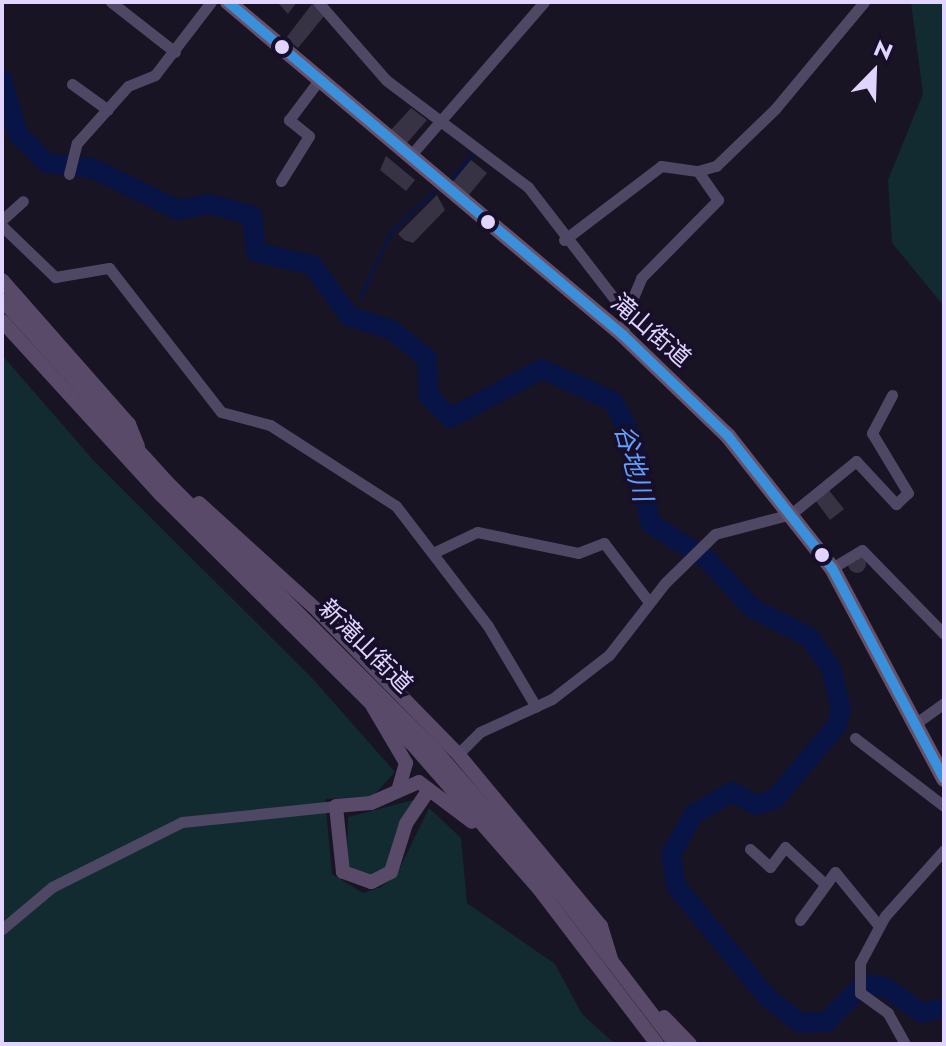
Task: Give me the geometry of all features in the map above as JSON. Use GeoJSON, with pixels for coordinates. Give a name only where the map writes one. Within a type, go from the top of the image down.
{"type":"FeatureCollection","features":[{"type":"Feature","properties":{"kind":"highway","name":"滝山街道"},"geometry":{"type":"LineString","coordinates":[[228,2],[623,335],[728,436],[832,568],[944,779]]}},
{"type":"Feature","properties":{"kind":"main road"},"geometry":{"type":"LineString","coordinates":[[2,280],[129,424],[142,455]]}},
{"type":"Feature","properties":{"kind":"main road","name":"新滝山街道"},"geometry":{"type":"LineString","coordinates":[[2,300],[166,481],[388,699],[637,993],[675,1044]]}},
{"type":"Feature","properties":{"kind":"main road","name":"新滝山街道"},"geometry":{"type":"LineString","coordinates":[[2,321],[160,494],[371,701],[504,847],[657,1044]]}},
{"type":"Feature","properties":{"kind":"main road"},"geometry":{"type":"LineString","coordinates":[[166,481],[234,530],[456,757],[601,926],[612,963]]}},
{"type":"Feature","properties":{"kind":"main road"},"geometry":{"type":"LineString","coordinates":[[371,701],[406,763],[399,788]]}},
{"type":"Feature","properties":{"kind":"main road"},"geometry":{"type":"LineString","coordinates":[[426,794],[406,824],[391,872],[371,882],[352,879],[338,863],[336,806],[371,803],[399,788],[429,785],[504,847]]}},
{"type":"Feature","properties":{"kind":"main road"},"geometry":{"type":"LineString","coordinates":[[637,993],[690,1044]]}},
{"type":"Feature","properties":{"kind":"street"},"geometry":{"type":"LineString","coordinates":[[111,2],[175,52]]}},
{"type":"Feature","properties":{"kind":"street"},"geometry":{"type":"LineString","coordinates":[[69,174],[77,143],[108,110],[175,52],[211,2]]}},
{"type":"Feature","properties":{"kind":"street"},"geometry":{"type":"LineString","coordinates":[[318,2],[386,80],[528,187],[564,240],[626,314]]}},
{"type":"Feature","properties":{"kind":"street"},"geometry":{"type":"LineString","coordinates":[[410,156],[544,2]]}},
{"type":"Feature","properties":{"kind":"street"},"geometry":{"type":"LineString","coordinates":[[564,240],[661,166],[698,171],[716,166],[775,109],[864,2]]}},
{"type":"Feature","properties":{"kind":"street"},"geometry":{"type":"LineString","coordinates":[[281,181],[309,136],[289,120],[319,80]]}},
{"type":"Feature","properties":{"kind":"street"},"geometry":{"type":"LineString","coordinates":[[72,84],[108,110]]}},
{"type":"Feature","properties":{"kind":"street"},"geometry":{"type":"LineString","coordinates":[[623,335],[626,314],[641,278],[718,200],[698,171]]}},
{"type":"Feature","properties":{"kind":"street"},"geometry":{"type":"LineString","coordinates":[[23,201],[2,223],[55,277],[109,268],[221,412],[270,425],[396,506],[433,553],[536,707]]}},
{"type":"Feature","properties":{"kind":"street"},"geometry":{"type":"LineString","coordinates":[[456,757],[480,732],[536,707],[609,655],[649,602],[699,546],[724,531],[791,514],[856,461],[896,504],[908,493],[872,433],[892,395]]}},
{"type":"Feature","properties":{"kind":"street"},"geometry":{"type":"LineString","coordinates":[[433,553],[477,532],[578,553],[604,543],[649,602]]}},
{"type":"Feature","properties":{"kind":"street"},"geometry":{"type":"LineString","coordinates":[[832,568],[862,550],[944,634]]}},
{"type":"Feature","properties":{"kind":"street"},"geometry":{"type":"LineString","coordinates":[[915,724],[944,703]]}},
{"type":"Feature","properties":{"kind":"street"},"geometry":{"type":"LineString","coordinates":[[855,738],[944,806]]}},
{"type":"Feature","properties":{"kind":"street"},"geometry":{"type":"LineString","coordinates":[[2,929],[52,887],[182,822],[336,806]]}},
{"type":"Feature","properties":{"kind":"street"},"geometry":{"type":"LineString","coordinates":[[750,849],[770,867],[785,847],[825,884]]}},
{"type":"Feature","properties":{"kind":"street"},"geometry":{"type":"LineString","coordinates":[[905,1044],[888,1013],[859,987],[879,926],[944,850]]}},
{"type":"Feature","properties":{"kind":"street"},"geometry":{"type":"LineString","coordinates":[[800,920],[835,872],[879,926]]}},
{"type":"Feature","properties":{"kind":"green space"},"geometry":{"type":"Polygon","coordinates":[[[911,2],[944,2],[944,306],[892,243],[888,180],[923,94],[911,2]]]}},
{"type":"Feature","properties":{"kind":"green space"},"geometry":{"type":"Polygon","coordinates":[[[2,355],[94,461],[312,678],[395,772],[373,796],[325,799],[332,874],[363,893],[381,887],[396,876],[429,808],[461,838],[467,903],[555,964],[582,1014],[615,1044],[2,1044],[2,355]]]}},
{"type":"Feature","properties":{"kind":"green space"},"geometry":{"type":"Polygon","coordinates":[[[417,799],[385,868],[369,876],[347,865],[348,817],[417,799]]]}},
{"type":"Feature","properties":{"kind":"building"},"geometry":{"type":"Polygon","coordinates":[[[277,2],[297,2],[288,14],[277,2]]]}},
{"type":"Feature","properties":{"kind":"building"},"geometry":{"type":"Polygon","coordinates":[[[312,4],[325,15],[298,48],[286,38],[312,4]]]}},
{"type":"Feature","properties":{"kind":"building"},"geometry":{"type":"Polygon","coordinates":[[[411,108],[427,120],[407,143],[391,130],[411,108]]]}},
{"type":"Feature","properties":{"kind":"building"},"geometry":{"type":"Polygon","coordinates":[[[386,156],[415,180],[406,191],[380,170],[386,156]]]}},
{"type":"Feature","properties":{"kind":"building"},"geometry":{"type":"Polygon","coordinates":[[[471,160],[487,173],[468,196],[452,183],[471,160]]]}},
{"type":"Feature","properties":{"kind":"building"},"geometry":{"type":"Polygon","coordinates":[[[437,195],[445,210],[413,243],[404,240],[398,234],[437,195]]]}},
{"type":"Feature","properties":{"kind":"building"},"geometry":{"type":"Polygon","coordinates":[[[828,489],[844,509],[830,520],[815,500],[828,489]]]}},
{"type":"Feature","properties":{"kind":"building"},"geometry":{"type":"Polygon","coordinates":[[[857,555],[866,564],[857,573],[848,564],[857,555]]]}},
{"type":"Feature","properties":{"kind":"waterway","name":"谷地川"},"geometry":{"type":"LineString","coordinates":[[2,80],[18,134],[47,163],[92,168],[178,210],[209,204],[252,215],[256,252],[312,265],[349,316],[392,330],[427,358],[428,395],[450,418],[542,369],[613,401],[630,434],[651,524],[707,559],[752,608],[809,637],[831,668],[841,710],[837,725],[775,799],[756,805],[732,792],[694,814],[671,854],[676,886],[767,997],[800,1023],[826,1022],[864,984],[885,987],[922,1013],[944,1008]]}},
{"type":"Feature","properties":{"kind":"waterway"},"geometry":{"type":"LineString","coordinates":[[450,180],[473,153]]}},
{"type":"Feature","properties":{"kind":"waterway"},"geometry":{"type":"LineString","coordinates":[[360,297],[391,232],[435,190]]}},
{"type":"Feature","properties":{"kind":"transit line"},"geometry":{"type":"LineString","coordinates":[[228,2],[623,335],[728,436],[832,568],[944,779]]}}]}
